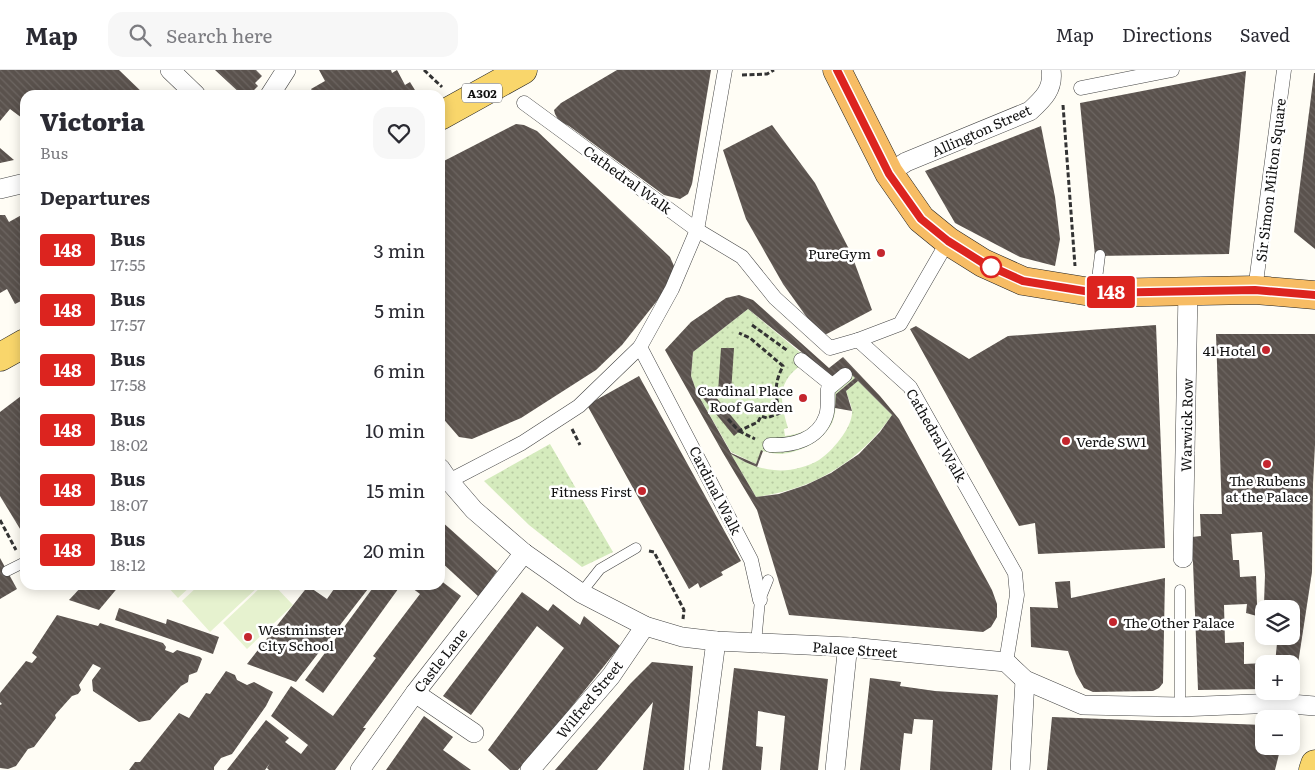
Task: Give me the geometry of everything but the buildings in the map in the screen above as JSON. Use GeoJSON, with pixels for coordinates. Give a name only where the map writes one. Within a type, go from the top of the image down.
{"type":"FeatureCollection","features":[{"type":"Feature","properties":{"kind":"highway"},"geometry":{"type":"LineString","coordinates":[[837,70],[889,174],[921,219],[948,241],[983,263],[1023,281],[1097,293],[1255,290],[1315,295]]}},
{"type":"Feature","properties":{"kind":"main road","name":"A302"},"geometry":{"type":"LineString","coordinates":[[445,113],[523,70]]}},
{"type":"Feature","properties":{"kind":"main road"},"geometry":{"type":"LineString","coordinates":[[0,357],[20,346]]}},
{"type":"Feature","properties":{"kind":"main road"},"geometry":{"type":"LineString","coordinates":[[1313,770],[1315,764]]}},
{"type":"Feature","properties":{"kind":"street"},"geometry":{"type":"LineString","coordinates":[[170,70],[191,90]]}},
{"type":"Feature","properties":{"kind":"street"},"geometry":{"type":"LineString","coordinates":[[273,90],[286,70]]}},
{"type":"Feature","properties":{"kind":"street","name":"Allington Street"},"geometry":{"type":"LineString","coordinates":[[889,174],[906,162],[1030,111],[1046,96],[1053,80],[1051,70]]}},
{"type":"Feature","properties":{"kind":"street"},"geometry":{"type":"LineString","coordinates":[[1082,88],[1172,70]]}},
{"type":"Feature","properties":{"kind":"street","name":"Sir Simon Milton Square"},"geometry":{"type":"LineString","coordinates":[[1255,290],[1284,70]]}},
{"type":"Feature","properties":{"kind":"street"},"geometry":{"type":"LineString","coordinates":[[445,474],[522,444],[579,406],[640,347],[672,289],[697,230],[724,73]]}},
{"type":"Feature","properties":{"kind":"street","name":"Cathedral Walk"},"geometry":{"type":"LineString","coordinates":[[524,103],[697,230],[742,257],[776,304],[830,348],[858,340],[910,387],[1015,573],[1018,595],[1006,662]]}},
{"type":"Feature","properties":{"kind":"street"},"geometry":{"type":"LineString","coordinates":[[0,189],[20,184]]}},
{"type":"Feature","properties":{"kind":"street"},"geometry":{"type":"LineString","coordinates":[[858,340],[900,324],[948,241]]}},
{"type":"Feature","properties":{"kind":"street","name":"Warwick Row"},"geometry":{"type":"LineString","coordinates":[[1183,558],[1188,292]]}},
{"type":"Feature","properties":{"kind":"street","name":"Cardinal Walk"},"geometry":{"type":"LineString","coordinates":[[640,347],[751,560],[760,600]]}},
{"type":"Feature","properties":{"kind":"street"},"geometry":{"type":"LineString","coordinates":[[801,360],[832,385]]}},
{"type":"Feature","properties":{"kind":"street"},"geometry":{"type":"LineString","coordinates":[[770,445],[798,442],[818,430],[827,415],[828,392],[832,385],[845,375]]}},
{"type":"Feature","properties":{"kind":"street","name":"Palace Street"},"geometry":{"type":"LineString","coordinates":[[445,475],[474,510],[524,553],[581,593],[645,626],[682,637],[716,641],[850,647],[1006,662]]}},
{"type":"Feature","properties":{"kind":"street","name":"Castle Lane"},"geometry":{"type":"LineString","coordinates":[[360,770],[415,692],[524,553]]}},
{"type":"Feature","properties":{"kind":"street","name":"Wilfred Street"},"geometry":{"type":"LineString","coordinates":[[530,770],[611,676],[645,626]]}},
{"type":"Feature","properties":{"kind":"street"},"geometry":{"type":"LineString","coordinates":[[699,770],[716,641]]}},
{"type":"Feature","properties":{"kind":"street"},"geometry":{"type":"LineString","coordinates":[[834,770],[847,653],[850,647]]}},
{"type":"Feature","properties":{"kind":"street"},"geometry":{"type":"LineString","coordinates":[[1006,662],[1025,680],[1083,705],[1180,707],[1279,703],[1315,706]]}},
{"type":"Feature","properties":{"kind":"street"},"geometry":{"type":"LineString","coordinates":[[1020,770],[1025,680]]}},
{"type":"Feature","properties":{"kind":"street"},"geometry":{"type":"LineString","coordinates":[[415,692],[474,733]]}},
{"type":"Feature","properties":{"kind":"lane"},"geometry":{"type":"LineString","coordinates":[[1097,293],[1100,255]]}},
{"type":"Feature","properties":{"kind":"lane"},"geometry":{"type":"LineString","coordinates":[[581,593],[600,569],[636,548]]}},
{"type":"Feature","properties":{"kind":"lane"},"geometry":{"type":"LineString","coordinates":[[7,571],[20,565]]}},
{"type":"Feature","properties":{"kind":"lane"},"geometry":{"type":"LineString","coordinates":[[760,600],[768,580]]}},
{"type":"Feature","properties":{"kind":"lane"},"geometry":{"type":"LineString","coordinates":[[1180,590],[1180,707]]}},
{"type":"Feature","properties":{"kind":"lane","name":"Cardinal Walk"},"geometry":{"type":"LineString","coordinates":[[756,643],[760,600]]}},
{"type":"Feature","properties":{"kind":"path"},"geometry":{"type":"LineString","coordinates":[[424,70],[442,87]]}},
{"type":"Feature","properties":{"kind":"path"},"geometry":{"type":"LineString","coordinates":[[724,73],[767,74],[774,70]]}},
{"type":"Feature","properties":{"kind":"path"},"geometry":{"type":"LineString","coordinates":[[1063,102],[1075,267]]}},
{"type":"Feature","properties":{"kind":"path"},"geometry":{"type":"LineString","coordinates":[[752,324],[801,360]]}},
{"type":"Feature","properties":{"kind":"path"},"geometry":{"type":"LineString","coordinates":[[728,419],[739,431],[758,422],[761,416],[767,418],[780,413],[775,386],[783,366],[750,338],[739,333]]}},
{"type":"Feature","properties":{"kind":"path"},"geometry":{"type":"LineString","coordinates":[[0,520],[20,556]]}},
{"type":"Feature","properties":{"kind":"path"},"geometry":{"type":"LineString","coordinates":[[636,548],[654,552],[684,610],[682,637]]}},
{"type":"Feature","properties":{"kind":"green space"},"geometry":{"type":"Polygon","coordinates":[[[748,309],[825,373],[846,369],[855,378],[836,394],[833,421],[822,436],[810,445],[788,453],[779,454],[762,451],[756,464],[731,452],[697,393],[691,376],[693,352],[748,309]],[[803,364],[788,378],[782,393],[783,409],[788,428],[784,429],[785,436],[807,430],[816,421],[821,408],[823,399],[822,384],[803,364]]]}},
{"type":"Feature","properties":{"kind":"green space"},"geometry":{"type":"Polygon","coordinates":[[[858,381],[892,415],[879,432],[849,460],[816,480],[797,488],[756,497],[731,454],[757,467],[779,470],[809,465],[819,460],[836,445],[850,423],[852,410],[846,391],[858,381]]]}},
{"type":"Feature","properties":{"kind":"green space"},"geometry":{"type":"Polygon","coordinates":[[[550,444],[613,552],[582,567],[529,525],[484,481],[550,444]]]}},
{"type":"Feature","properties":{"kind":"green space"},"geometry":{"type":"Polygon","coordinates":[[[171,590],[187,590],[178,598],[171,590]]]}},
{"type":"Feature","properties":{"kind":"green space"},"geometry":{"type":"Polygon","coordinates":[[[194,590],[255,590],[210,632],[182,601],[194,590]]]}},
{"type":"Feature","properties":{"kind":"green space"},"geometry":{"type":"Polygon","coordinates":[[[258,590],[279,590],[293,605],[247,649],[223,623],[258,590]]]}},
{"type":"Feature","properties":{"kind":"bus line","name":"148"},"geometry":{"type":"LineString","coordinates":[[837,70],[889,174],[921,219],[948,241],[983,263],[1023,281],[1097,293],[1255,290],[1315,295]]}},
{"type":"Feature","properties":{"kind":"place","name":"PureGym"},"geometry":{"type":"Point","coordinates":[881,253]}},
{"type":"Feature","properties":{"kind":"place","name":"41 Hotel"},"geometry":{"type":"Point","coordinates":[1266,350]}},
{"type":"Feature","properties":{"kind":"place","name":"Cardinal Place Roof Garden"},"geometry":{"type":"Point","coordinates":[803,398]}},
{"type":"Feature","properties":{"kind":"place","name":"Verde SW1"},"geometry":{"type":"Point","coordinates":[1066,441]}},
{"type":"Feature","properties":{"kind":"place","name":"The Rubens at the Palace"},"geometry":{"type":"Point","coordinates":[1267,464]}},
{"type":"Feature","properties":{"kind":"place","name":"Fitness First"},"geometry":{"type":"Point","coordinates":[642,491]}},
{"type":"Feature","properties":{"kind":"place","name":"The Other Palace"},"geometry":{"type":"Point","coordinates":[1113,622]}},
{"type":"Feature","properties":{"kind":"place","name":"Westminster City School"},"geometry":{"type":"Point","coordinates":[248,637]}}]}
